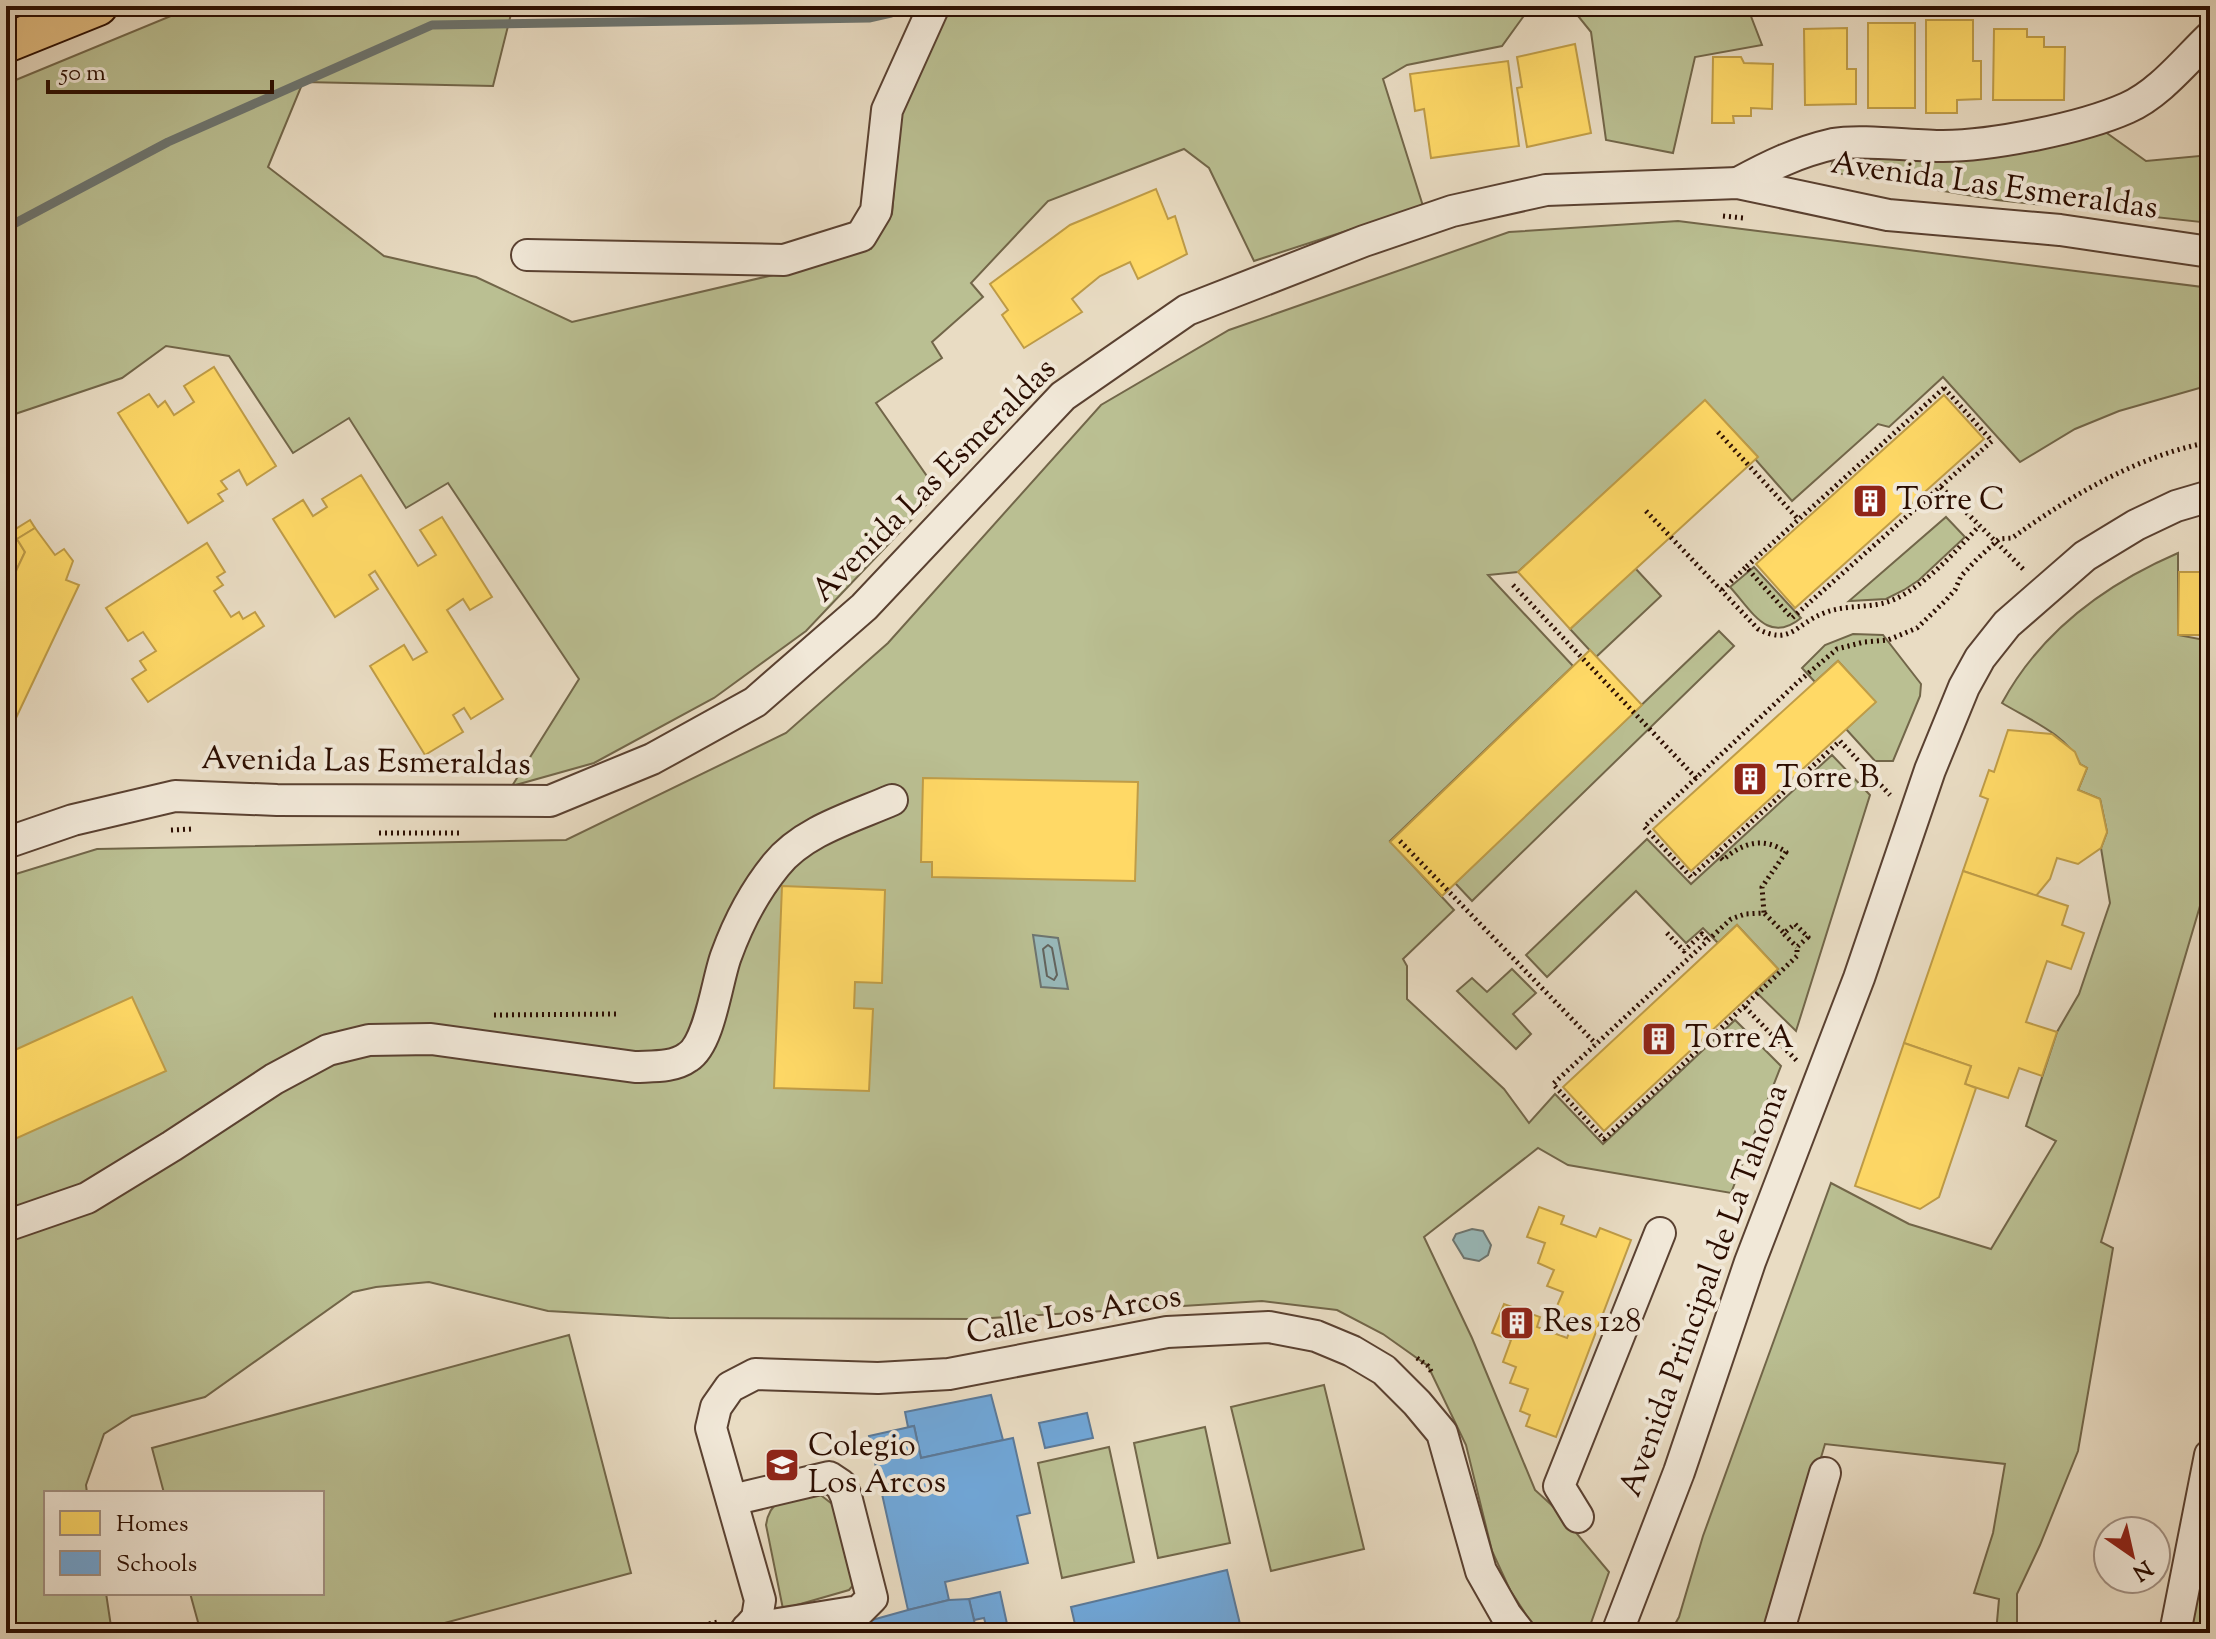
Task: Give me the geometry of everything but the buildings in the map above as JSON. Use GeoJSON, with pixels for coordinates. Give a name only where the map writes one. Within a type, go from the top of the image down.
{"type":"FeatureCollection","features":[{"type":"Feature","properties":{"kind":"main road"},"geometry":{"type":"LineString","coordinates":[[6,43],[98,6]]}},
{"type":"Feature","properties":{"kind":"street"},"geometry":{"type":"LineString","coordinates":[[527,255],[784,260],[861,236],[876,211],[887,110],[934,6]]}},
{"type":"Feature","properties":{"kind":"street"},"geometry":{"type":"LineString","coordinates":[[1738,183],[1784,158],[1837,143],[1946,146],[2025,136],[2090,121],[2129,107],[2210,37]]}},
{"type":"Feature","properties":{"kind":"street","name":"Avenida Las Esmeraldas"},"geometry":{"type":"LineString","coordinates":[[6,843],[73,820],[175,796],[277,800],[550,801],[652,759],[755,702],[864,607],[1063,396],[1187,310],[1364,241],[1452,211],[1546,190],[1738,183],[1888,215],[2060,230],[2210,252]]}},
{"type":"Feature","properties":{"kind":"street","name":"Avenida Principal de La Tahona"},"geometry":{"type":"LineString","coordinates":[[1617,1633],[1679,1472],[1750,1262],[1836,1039],[1930,770],[1964,687],[1980,658],[2007,624],[2085,556],[2136,525],[2176,506],[2210,496]]}},
{"type":"Feature","properties":{"kind":"street"},"geometry":{"type":"LineString","coordinates":[[6,1226],[87,1198],[274,1079],[328,1050],[369,1040],[431,1039],[635,1067],[668,1065],[690,1057],[702,1038],[726,957],[746,909],[777,863],[816,833],[892,800]]}},
{"type":"Feature","properties":{"kind":"street"},"geometry":{"type":"LineString","coordinates":[[1578,1517],[1559,1486],[1660,1233]]}},
{"type":"Feature","properties":{"kind":"street","name":"Calle Los Arcos"},"geometry":{"type":"LineString","coordinates":[[738,1627],[757,1618],[760,1600],[711,1428],[716,1407],[730,1387],[755,1374],[878,1378],[949,1374],[1167,1332],[1269,1327],[1316,1336],[1352,1351],[1384,1370],[1442,1433],[1481,1571],[1520,1633]]}},
{"type":"Feature","properties":{"kind":"street"},"geometry":{"type":"LineString","coordinates":[[2175,1633],[2210,1455]]}},
{"type":"Feature","properties":{"kind":"street"},"geometry":{"type":"LineString","coordinates":[[1778,1633],[1825,1473]]}},
{"type":"Feature","properties":{"kind":"street"},"geometry":{"type":"LineString","coordinates":[[732,1500],[829,1477],[841,1485],[872,1598],[859,1611],[738,1627]]}},
{"type":"Feature","properties":{"kind":"path"},"geometry":{"type":"LineString","coordinates":[[1721,216],[1750,218]]}},
{"type":"Feature","properties":{"kind":"path"},"geometry":{"type":"LineString","coordinates":[[1722,590],[1746,567],[1798,519],[1944,388],[1992,441],[1792,618],[1746,567]]}},
{"type":"Feature","properties":{"kind":"path"},"geometry":{"type":"LineString","coordinates":[[1718,432],[1798,519]]}},
{"type":"Feature","properties":{"kind":"path"},"geometry":{"type":"LineString","coordinates":[[1894,800],[1840,741],[1691,877],[1644,827],[1837,649],[1888,640],[1917,628],[1936,612],[1955,590],[1961,576],[1999,539],[2012,538],[2113,474],[2210,442]]}},
{"type":"Feature","properties":{"kind":"path"},"geometry":{"type":"LineString","coordinates":[[1941,487],[2028,575]]}},
{"type":"Feature","properties":{"kind":"path"},"geometry":{"type":"LineString","coordinates":[[1646,511],[1758,629],[1774,637],[1788,634],[1829,611],[1887,602],[1906,593],[1979,526]]}},
{"type":"Feature","properties":{"kind":"path"},"geometry":{"type":"LineString","coordinates":[[1513,585],[1696,778]]}},
{"type":"Feature","properties":{"kind":"path"},"geometry":{"type":"LineString","coordinates":[[157,830],[201,829]]}},
{"type":"Feature","properties":{"kind":"path"},"geometry":{"type":"LineString","coordinates":[[370,833],[475,833]]}},
{"type":"Feature","properties":{"kind":"path"},"geometry":{"type":"LineString","coordinates":[[1400,841],[1596,1044]]}},
{"type":"Feature","properties":{"kind":"path"},"geometry":{"type":"LineString","coordinates":[[1717,854],[1723,860],[1741,846],[1766,843],[1786,852],[1762,887],[1764,913],[1797,947],[1797,956],[1604,1139],[1553,1084],[1731,919],[1745,914],[1764,913]]}},
{"type":"Feature","properties":{"kind":"path"},"geometry":{"type":"LineString","coordinates":[[1784,933],[1795,924],[1808,937],[1797,947]]}},
{"type":"Feature","properties":{"kind":"path"},"geometry":{"type":"LineString","coordinates":[[1667,933],[1684,951],[1702,934],[1708,941]]}},
{"type":"Feature","properties":{"kind":"path"},"geometry":{"type":"LineString","coordinates":[[1745,1007],[1800,1063]]}},
{"type":"Feature","properties":{"kind":"path"},"geometry":{"type":"LineString","coordinates":[[668,1633],[738,1627]]}},
{"type":"Feature","properties":{"kind":"green space"},"geometry":{"type":"Polygon","coordinates":[[[195,6],[513,6],[493,86],[303,82],[268,167],[384,256],[476,277],[572,322],[871,249],[892,214],[900,113],[950,6],[1531,6],[1502,46],[1407,65],[1383,79],[1423,206],[1254,261],[1209,168],[1184,149],[1048,201],[971,283],[983,297],[932,342],[942,358],[876,403],[938,492],[806,631],[714,698],[594,763],[512,786],[579,679],[448,483],[406,508],[349,418],[293,453],[229,356],[166,346],[122,378],[6,417],[6,84],[195,6]]]}},
{"type":"Feature","properties":{"kind":"green space"},"geometry":{"type":"Polygon","coordinates":[[[1570,6],[1747,6],[1762,45],[1695,57],[1673,153],[1606,140],[1591,32],[1570,6]]]}},
{"type":"Feature","properties":{"kind":"green space"},"geometry":{"type":"Polygon","coordinates":[[[2090,121],[2146,161],[2210,155],[2210,223],[1997,200],[1830,172],[1837,143],[2090,121]]]}},
{"type":"Feature","properties":{"kind":"green space"},"geometry":{"type":"Polygon","coordinates":[[[1678,221],[2210,288],[2210,385],[2119,411],[2075,429],[2020,462],[1943,377],[1889,427],[1878,424],[1792,501],[1755,459],[1757,456],[1705,401],[1518,572],[1488,575],[1573,666],[1390,841],[1454,910],[1403,959],[1407,966],[1407,999],[1504,1089],[1529,1123],[1555,1094],[1603,1144],[1735,1020],[1781,1066],[1731,1193],[1568,1165],[1538,1148],[1424,1237],[1472,1338],[1535,1490],[1557,1510],[1609,1572],[1591,1623],[1582,1633],[1538,1633],[1510,1590],[1492,1551],[1466,1445],[1428,1366],[1383,1334],[1337,1310],[1262,1301],[976,1319],[669,1318],[548,1311],[429,1282],[353,1292],[205,1397],[132,1416],[104,1434],[86,1485],[87,1491],[44,1491],[44,1595],[106,1595],[112,1633],[6,1633],[6,877],[97,849],[566,840],[786,733],[888,643],[1101,405],[1229,330],[1509,232],[1678,221]]]}},
{"type":"Feature","properties":{"kind":"green space"},"geometry":{"type":"Polygon","coordinates":[[[1946,517],[1965,537],[1919,580],[1886,599],[1849,601],[1946,517]]]}},
{"type":"Feature","properties":{"kind":"green space"},"geometry":{"type":"Polygon","coordinates":[[[2178,553],[2178,635],[2210,641],[2210,872],[2101,1242],[2113,1248],[2078,1451],[2017,1594],[2017,1633],[1996,1633],[1999,1599],[1974,1593],[1993,1533],[2005,1464],[1825,1444],[1769,1633],[1670,1633],[1679,1617],[1703,1536],[1831,1183],[1909,1224],[1991,1249],[2056,1141],[2026,1126],[2057,1032],[2079,994],[2110,903],[2101,848],[2107,832],[2100,799],[2078,790],[2087,768],[2057,736],[2002,703],[2036,654],[2077,613],[2125,580],[2178,553]]]}},
{"type":"Feature","properties":{"kind":"green space"},"geometry":{"type":"Polygon","coordinates":[[[1754,567],[1801,618],[1779,628],[1761,622],[1753,614],[1730,587],[1754,567]]]}},
{"type":"Feature","properties":{"kind":"green space"},"geometry":{"type":"Polygon","coordinates":[[[1635,568],[1661,596],[1596,657],[1570,629],[1635,568]]]}},
{"type":"Feature","properties":{"kind":"green space"},"geometry":{"type":"Polygon","coordinates":[[[1719,631],[1734,646],[1472,901],[1455,883],[1719,631]]]}},
{"type":"Feature","properties":{"kind":"green space"},"geometry":{"type":"Polygon","coordinates":[[[1853,634],[1883,635],[1921,684],[1920,696],[1893,761],[1875,761],[1846,729],[1875,702],[1838,661],[1815,682],[1802,668],[1825,645],[1853,634]]]}},
{"type":"Feature","properties":{"kind":"green space"},"geometry":{"type":"Polygon","coordinates":[[[1832,755],[1870,795],[1796,1031],[1755,991],[1778,969],[1737,925],[1718,943],[1703,928],[1686,943],[1636,891],[1547,977],[1526,955],[1647,839],[1691,884],[1832,755]]]}},
{"type":"Feature","properties":{"kind":"green space"},"geometry":{"type":"Polygon","coordinates":[[[1512,969],[1536,993],[1513,1014],[1531,1034],[1516,1049],[1457,991],[1472,978],[1487,992],[1512,969]]]}},
{"type":"Feature","properties":{"kind":"green space"},"geometry":{"type":"Polygon","coordinates":[[[569,1335],[631,1573],[407,1633],[201,1633],[191,1595],[324,1595],[324,1491],[163,1491],[152,1448],[569,1335]]]}},
{"type":"Feature","properties":{"kind":"green space"},"geometry":{"type":"Polygon","coordinates":[[[1324,1385],[1364,1549],[1271,1571],[1231,1407],[1324,1385]]]}},
{"type":"Feature","properties":{"kind":"green space"},"geometry":{"type":"Polygon","coordinates":[[[1205,1427],[1230,1543],[1158,1558],[1134,1443],[1205,1427]]]}},
{"type":"Feature","properties":{"kind":"green space"},"geometry":{"type":"Polygon","coordinates":[[[1109,1447],[1134,1562],[1062,1578],[1038,1463],[1109,1447]]]}},
{"type":"Feature","properties":{"kind":"green space"},"geometry":{"type":"Polygon","coordinates":[[[2210,1449],[2210,1633],[2168,1633],[2210,1449]]]}},
{"type":"Feature","properties":{"kind":"green space"},"geometry":{"type":"Polygon","coordinates":[[[818,1493],[836,1507],[856,1582],[849,1590],[783,1609],[766,1525],[768,1515],[777,1503],[791,1497],[818,1493]]]}},
{"type":"Feature","properties":{"kind":"water"},"geometry":{"type":"Polygon","coordinates":[[[1033,935],[1058,938],[1068,989],[1041,987],[1033,935]]]}},
{"type":"Feature","properties":{"kind":"water"},"geometry":{"type":"Polygon","coordinates":[[[1472,1229],[1483,1231],[1491,1245],[1488,1255],[1479,1261],[1464,1258],[1453,1240],[1456,1234],[1472,1229]]]}},
{"type":"Feature","properties":{"kind":"waterway"},"geometry":{"type":"LineString","coordinates":[[6,228],[168,142],[432,25],[869,18],[891,13]]}},
{"type":"Feature","properties":{"kind":"place","name":"Torre C"},"geometry":{"type":"Point","coordinates":[1870,501]}},
{"type":"Feature","properties":{"kind":"place","name":"Torre B"},"geometry":{"type":"Point","coordinates":[1750,779]}},
{"type":"Feature","properties":{"kind":"place","name":"Torre A"},"geometry":{"type":"Point","coordinates":[1659,1039]}},
{"type":"Feature","properties":{"kind":"place","name":"Res 128"},"geometry":{"type":"Point","coordinates":[1517,1323]}},
{"type":"Feature","properties":{"kind":"place","name":"Colegio Los Arcos"},"geometry":{"type":"Point","coordinates":[782,1465]}}]}
